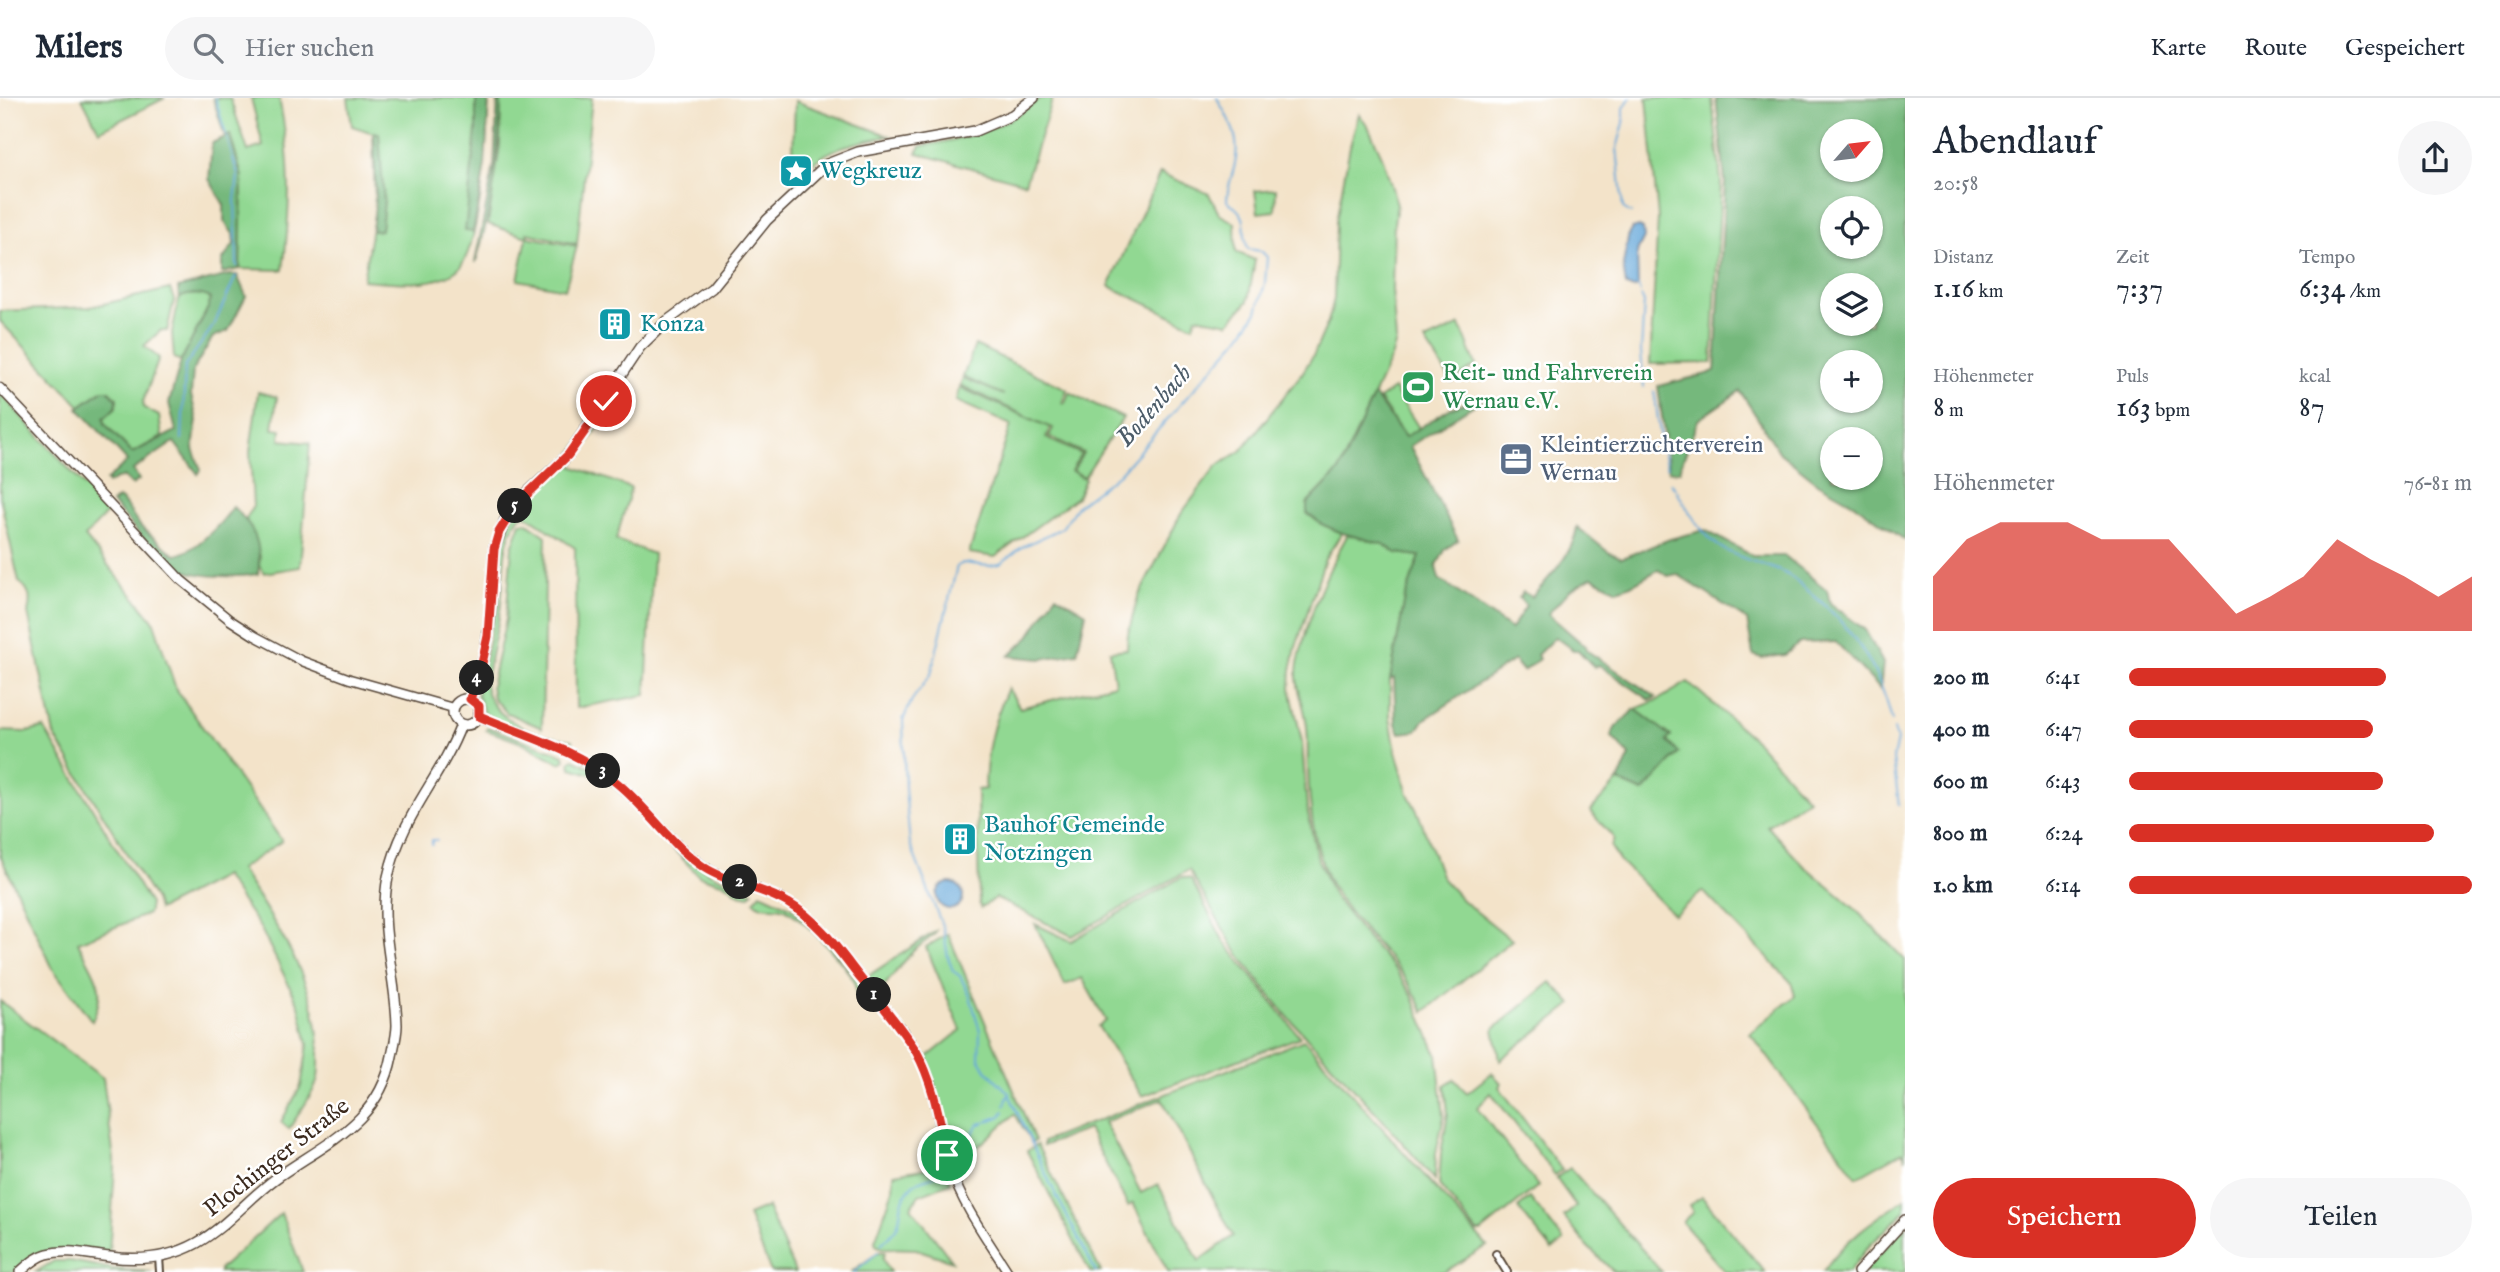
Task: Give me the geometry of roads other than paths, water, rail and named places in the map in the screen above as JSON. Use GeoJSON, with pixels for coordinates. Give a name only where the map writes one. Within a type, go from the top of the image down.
{"type":"FeatureCollection","features":[{"type":"Feature","properties":{"kind":"main road"},"geometry":{"type":"LineString","coordinates":[[470,699],[486,645],[494,549],[499,532],[515,506],[568,455],[649,336],[712,288],[760,228],[827,164],[858,152],[975,131],[1012,115],[1034,98]]}},
{"type":"Feature","properties":{"kind":"main road"},"geometry":{"type":"LineString","coordinates":[[470,699],[479,706],[479,716],[471,725],[461,725],[453,716],[453,708],[459,701],[470,699]]}},
{"type":"Feature","properties":{"kind":"main road","name":"Plochinger Straße"},"geometry":{"type":"LineString","coordinates":[[20,1272],[33,1261],[55,1253],[133,1259],[159,1257],[196,1243],[218,1229],[274,1180],[354,1126],[369,1109],[383,1084],[390,1064],[397,1028],[385,926],[384,902],[388,877],[407,820],[441,765],[461,725]]}},
{"type":"Feature","properties":{"kind":"main road"},"geometry":{"type":"LineString","coordinates":[[1858,1272],[1905,1220]]}},
{"type":"Feature","properties":{"kind":"street"},"geometry":{"type":"LineString","coordinates":[[0,388],[181,580],[230,620],[302,661],[350,679],[453,708]]}},
{"type":"Feature","properties":{"kind":"street"},"geometry":{"type":"LineString","coordinates":[[479,716],[579,758],[603,772],[620,784],[673,840],[706,868],[785,901],[802,911],[824,933],[903,1031],[927,1071],[952,1172],[963,1199],[1008,1272]]}},
{"type":"Feature","properties":{"kind":"street"},"geometry":{"type":"LineString","coordinates":[[1496,1254],[1507,1272]]}},
{"type":"Feature","properties":{"kind":"street"},"geometry":{"type":"LineString","coordinates":[[159,1257],[160,1272]]}},
{"type":"Feature","properties":{"kind":"water"},"geometry":{"type":"Polygon","coordinates":[[[1639,227],[1643,229],[1644,238],[1637,252],[1638,286],[1634,289],[1626,286],[1623,265],[1629,233],[1639,227]]]}},
{"type":"Feature","properties":{"kind":"water"},"geometry":{"type":"Polygon","coordinates":[[[950,883],[959,887],[963,896],[959,905],[950,909],[941,905],[937,896],[941,887],[950,883]]]}},
{"type":"Feature","properties":{"kind":"waterway"},"geometry":{"type":"LineString","coordinates":[[215,98],[238,175],[235,200],[237,266]]}},
{"type":"Feature","properties":{"kind":"waterway","name":"Bodenbach"},"geometry":{"type":"LineString","coordinates":[[1005,1105],[1009,1093],[987,1071],[979,1058],[980,1031],[970,996],[960,976],[953,971],[943,928],[910,844],[903,720],[912,700],[931,674],[957,566],[963,563],[989,566],[1000,564],[1022,547],[1062,528],[1078,505],[1119,474],[1239,338],[1257,312],[1265,283],[1267,257],[1261,251],[1248,249],[1243,218],[1227,201],[1237,148],[1231,123],[1217,98]]}},
{"type":"Feature","properties":{"kind":"waterway"},"geometry":{"type":"LineString","coordinates":[[1630,98],[1624,108],[1624,123],[1617,148],[1623,208],[1631,213]]}},
{"type":"Feature","properties":{"kind":"waterway"},"geometry":{"type":"LineString","coordinates":[[182,439],[185,366],[214,325],[236,276]]}},
{"type":"Feature","properties":{"kind":"waterway"},"geometry":{"type":"LineString","coordinates":[[1638,286],[1640,292]]}},
{"type":"Feature","properties":{"kind":"waterway"},"geometry":{"type":"LineString","coordinates":[[1641,296],[1644,302],[1641,351],[1644,387]]}},
{"type":"Feature","properties":{"kind":"waterway"},"geometry":{"type":"LineString","coordinates":[[1654,391],[1667,467]]}},
{"type":"Feature","properties":{"kind":"waterway"},"geometry":{"type":"LineString","coordinates":[[1671,483],[1712,541],[1735,555],[1790,576],[1836,616],[1871,664],[1880,682],[1892,721]]}},
{"type":"Feature","properties":{"kind":"waterway"},"geometry":{"type":"LineString","coordinates":[[1894,729],[1897,740],[1893,759],[1899,805]]}},
{"type":"Feature","properties":{"kind":"waterway"},"geometry":{"type":"LineString","coordinates":[[432,845],[432,840],[437,840]]}},
{"type":"Feature","properties":{"kind":"waterway"},"geometry":{"type":"LineString","coordinates":[[1009,1094],[1050,1183],[1096,1272]]}},
{"type":"Feature","properties":{"kind":"waterway"},"geometry":{"type":"LineString","coordinates":[[956,1161],[967,1147],[977,1125],[1001,1116],[1004,1111]]}},
{"type":"Feature","properties":{"kind":"waterway"},"geometry":{"type":"LineString","coordinates":[[881,1244],[897,1227],[902,1201],[913,1185],[944,1172]]}},
{"type":"Feature","properties":{"kind":"waterway"},"geometry":{"type":"LineString","coordinates":[[854,1272],[878,1252]]}},
{"type":"Feature","properties":{"kind":"place","name":"Wegkreuz"},"geometry":{"type":"Point","coordinates":[796,171]}},
{"type":"Feature","properties":{"kind":"place","name":"Konza"},"geometry":{"type":"Point","coordinates":[615,324]}},
{"type":"Feature","properties":{"kind":"place","name":"Reit- und Fahrverein Wernau e.V."},"geometry":{"type":"Point","coordinates":[1418,387]}},
{"type":"Feature","properties":{"kind":"place","name":"Kleintierzüchterverein Wernau"},"geometry":{"type":"Point","coordinates":[1516,459]}},
{"type":"Feature","properties":{"kind":"place","name":"Bauhof Gemeinde Notzingen"},"geometry":{"type":"Point","coordinates":[960,839]}}]}
